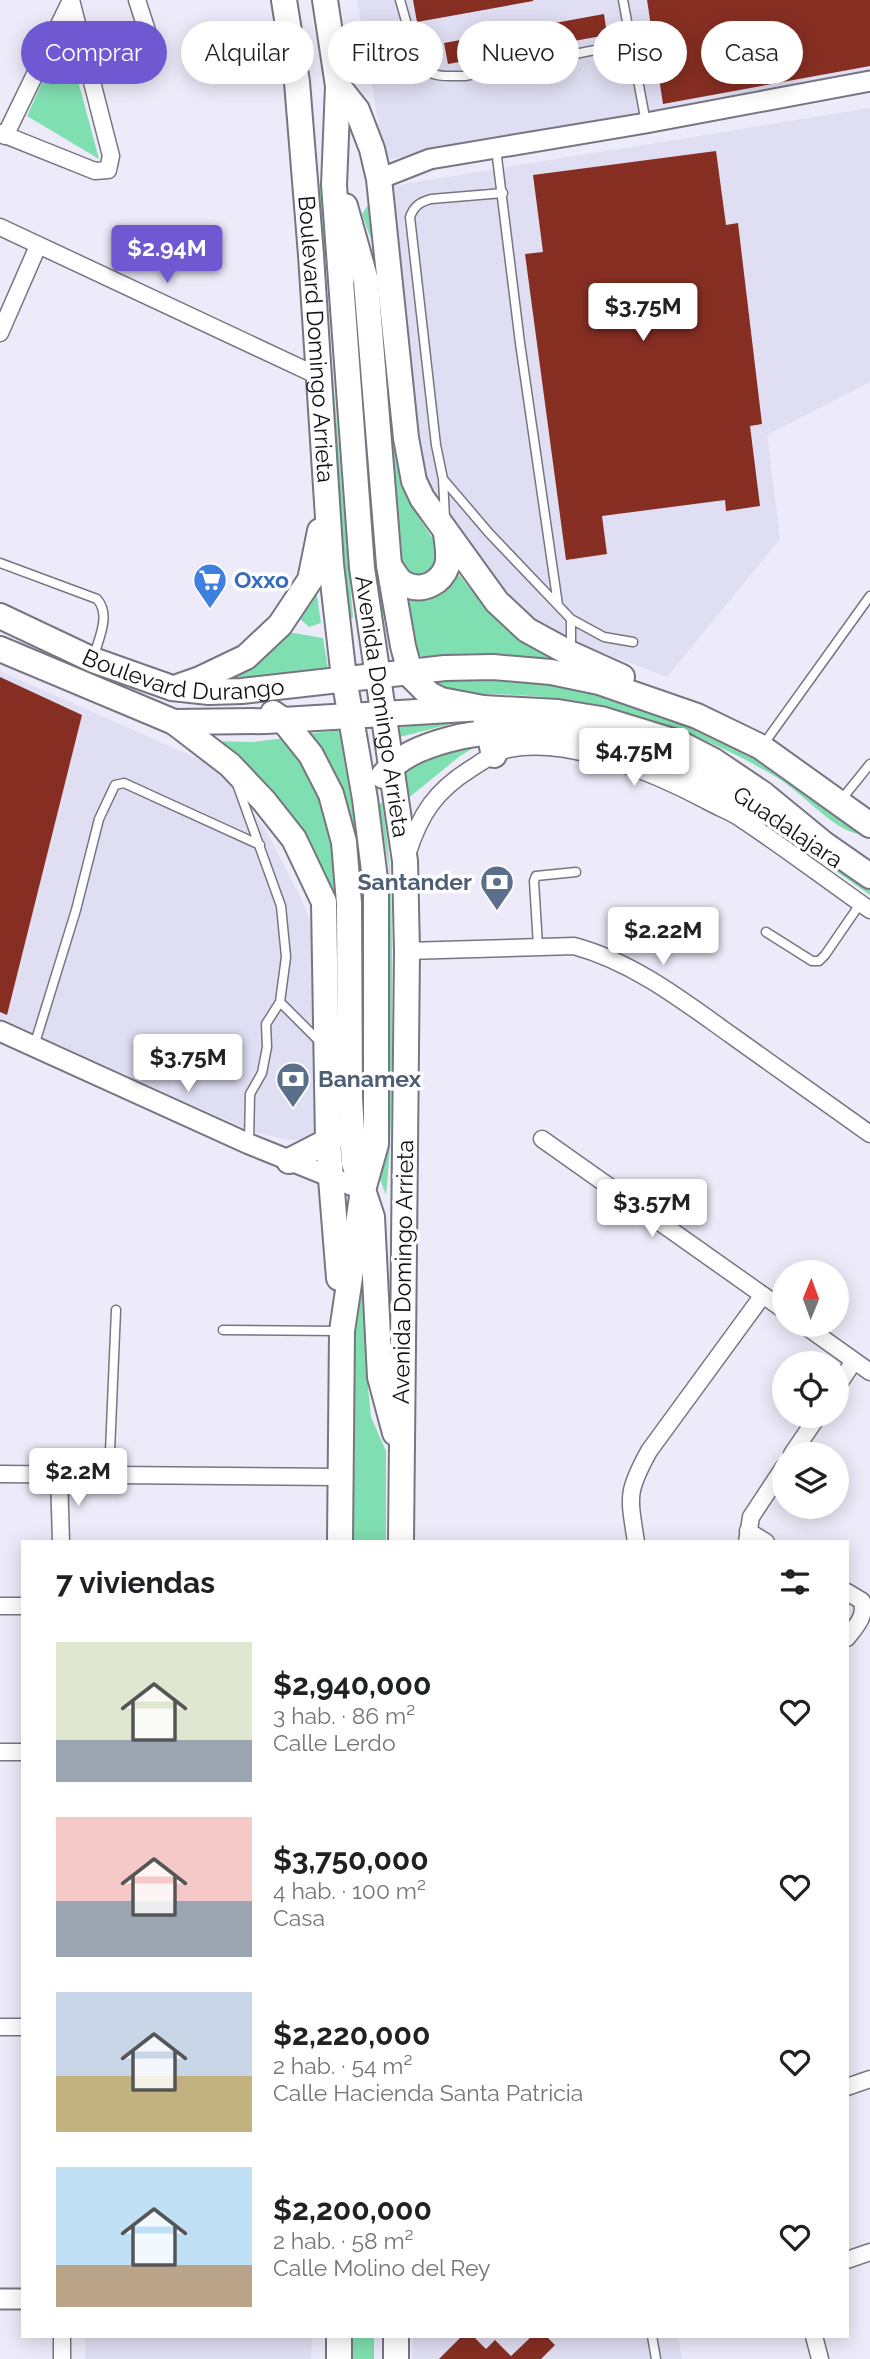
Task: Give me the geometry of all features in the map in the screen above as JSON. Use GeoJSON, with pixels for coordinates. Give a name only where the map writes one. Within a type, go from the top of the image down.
{"type":"FeatureCollection","features":[{"type":"Feature","properties":{"kind":"main road","name":"Boulevard Domingo Arrieta"},"geometry":{"type":"LineString","coordinates":[[284,0],[287,21]]}},
{"type":"Feature","properties":{"kind":"main road"},"geometry":{"type":"LineString","coordinates":[[325,0],[328,21]]}},
{"type":"Feature","properties":{"kind":"main road","name":"Boulevard Domingo Arrieta"},"geometry":{"type":"LineString","coordinates":[[296,84],[331,564],[344,678]]}},
{"type":"Feature","properties":{"kind":"main road"},"geometry":{"type":"LineString","coordinates":[[299,84],[334,185],[344,230],[366,281],[389,565],[411,676],[441,701],[483,708],[558,712],[600,719],[679,743],[714,761],[751,805]]}},
{"type":"Feature","properties":{"kind":"main road"},"geometry":{"type":"LineString","coordinates":[[334,185],[338,86]]}},
{"type":"Feature","properties":{"kind":"main road"},"geometry":{"type":"LineString","coordinates":[[338,86],[357,110],[372,149],[379,179],[409,462],[422,498],[446,533],[497,603],[527,630],[761,747],[870,825]]}},
{"type":"Feature","properties":{"kind":"main road"},"geometry":{"type":"LineString","coordinates":[[344,230],[379,179]]}},
{"type":"Feature","properties":{"kind":"main road","name":"Avenida Domingo Arrieta"},"geometry":{"type":"LineString","coordinates":[[344,230],[362,568],[405,861],[407,951],[401,1540]]}},
{"type":"Feature","properties":{"kind":"main road"},"geometry":{"type":"LineString","coordinates":[[172,688],[200,679],[246,657],[280,625],[310,580],[327,496]]}},
{"type":"Feature","properties":{"kind":"main road"},"geometry":{"type":"LineString","coordinates":[[389,565],[399,580],[408,586],[424,587],[436,583],[446,568],[446,533]]}},
{"type":"Feature","properties":{"kind":"main road","name":"Boulevard Durango"},"geometry":{"type":"LineString","coordinates":[[0,615],[93,660],[172,688],[209,692],[242,691],[377,674],[494,667],[551,673],[599,682],[697,716]]}},
{"type":"Feature","properties":{"kind":"main road","name":"Boulevard Durango"},"geometry":{"type":"LineString","coordinates":[[0,649],[174,722],[283,720],[483,708]]}},
{"type":"Feature","properties":{"kind":"main road","name":"Avenida Domingo Arrieta"},"geometry":{"type":"LineString","coordinates":[[340,1540],[342,1331],[363,1190],[376,1144],[376,887],[365,799],[344,678]]}},
{"type":"Feature","properties":{"kind":"main road"},"geometry":{"type":"LineString","coordinates":[[242,691],[283,720],[311,755],[331,794],[344,842],[349,903],[351,1120],[354,1163],[372,1217],[380,1377],[385,1404],[401,1453]]}},
{"type":"Feature","properties":{"kind":"main road"},"geometry":{"type":"LineString","coordinates":[[483,708],[492,743]]}},
{"type":"Feature","properties":{"kind":"main road"},"geometry":{"type":"LineString","coordinates":[[174,722],[230,765],[264,801],[294,839],[324,902],[328,1141],[333,1179],[342,1331]]}},
{"type":"Feature","properties":{"kind":"main road"},"geometry":{"type":"LineString","coordinates":[[365,799],[392,764],[422,747],[463,735],[492,743],[530,731],[565,735],[633,752],[703,780],[824,844],[870,876]]}},
{"type":"Feature","properties":{"kind":"main road"},"geometry":{"type":"LineString","coordinates":[[824,844],[870,855]]}},
{"type":"Feature","properties":{"kind":"main road"},"geometry":{"type":"LineString","coordinates":[[289,1161],[328,1141],[351,1120],[376,1089]]}},
{"type":"Feature","properties":{"kind":"main road"},"geometry":{"type":"LineString","coordinates":[[339,2338],[339,2359]]}},
{"type":"Feature","properties":{"kind":"main road"},"geometry":{"type":"LineString","coordinates":[[396,2338],[396,2359]]}},
{"type":"Feature","properties":{"kind":"street"},"geometry":{"type":"LineString","coordinates":[[71,0],[111,156],[108,170],[95,171],[3,135],[71,0]]}},
{"type":"Feature","properties":{"kind":"street"},"geometry":{"type":"LineString","coordinates":[[137,0],[144,21]]}},
{"type":"Feature","properties":{"kind":"street"},"geometry":{"type":"LineString","coordinates":[[379,179],[430,159],[646,123],[870,81]]}},
{"type":"Feature","properties":{"kind":"street"},"geometry":{"type":"LineString","coordinates":[[0,227],[318,376]]}},
{"type":"Feature","properties":{"kind":"street"},"geometry":{"type":"LineString","coordinates":[[0,332],[38,246]]}},
{"type":"Feature","properties":{"kind":"street"},"geometry":{"type":"LineString","coordinates":[[405,861],[420,819],[431,801],[492,743]]}},
{"type":"Feature","properties":{"kind":"street","name":"Guadalajara"},"geometry":{"type":"LineString","coordinates":[[751,805],[865,907]]}},
{"type":"Feature","properties":{"kind":"street"},"geometry":{"type":"LineString","coordinates":[[407,951],[574,946],[599,952],[623,963],[677,997],[870,1134]]}},
{"type":"Feature","properties":{"kind":"street"},"geometry":{"type":"LineString","coordinates":[[0,1031],[248,1144],[363,1190]]}},
{"type":"Feature","properties":{"kind":"street"},"geometry":{"type":"LineString","coordinates":[[542,1139],[772,1301]]}},
{"type":"Feature","properties":{"kind":"street"},"geometry":{"type":"LineString","coordinates":[[636,1540],[629,1500],[634,1479],[649,1451],[763,1294]]}},
{"type":"Feature","properties":{"kind":"street"},"geometry":{"type":"LineString","coordinates":[[821,1337],[870,1372]]}},
{"type":"Feature","properties":{"kind":"street"},"geometry":{"type":"LineString","coordinates":[[849,1368],[854,1361]]}},
{"type":"Feature","properties":{"kind":"street"},"geometry":{"type":"LineString","coordinates":[[0,1474],[340,1476]]}},
{"type":"Feature","properties":{"kind":"street"},"geometry":{"type":"LineString","coordinates":[[59,1474],[61,1540]]}},
{"type":"Feature","properties":{"kind":"street"},"geometry":{"type":"LineString","coordinates":[[747,1536],[751,1517],[772,1485]]}},
{"type":"Feature","properties":{"kind":"street"},"geometry":{"type":"LineString","coordinates":[[849,1593],[862,1601],[864,1609],[861,1619],[849,1635]]}},
{"type":"Feature","properties":{"kind":"street"},"geometry":{"type":"LineString","coordinates":[[0,1606],[21,1606]]}},
{"type":"Feature","properties":{"kind":"street"},"geometry":{"type":"LineString","coordinates":[[0,1752],[21,1752]]}},
{"type":"Feature","properties":{"kind":"street"},"geometry":{"type":"LineString","coordinates":[[0,2027],[21,2027]]}},
{"type":"Feature","properties":{"kind":"street"},"geometry":{"type":"LineString","coordinates":[[849,2086],[870,2079]]}},
{"type":"Feature","properties":{"kind":"street"},"geometry":{"type":"LineString","coordinates":[[849,2259],[870,2252]]}},
{"type":"Feature","properties":{"kind":"street"},"geometry":{"type":"LineString","coordinates":[[0,2299],[21,2299]]}},
{"type":"Feature","properties":{"kind":"street"},"geometry":{"type":"LineString","coordinates":[[62,2338],[62,2359]]}},
{"type":"Feature","properties":{"kind":"street"},"geometry":{"type":"LineString","coordinates":[[815,2338],[820,2359]]}},
{"type":"Feature","properties":{"kind":"lane"},"geometry":{"type":"LineString","coordinates":[[400,0],[406,21]]}},
{"type":"Feature","properties":{"kind":"lane"},"geometry":{"type":"LineString","coordinates":[[622,0],[626,21]]}},
{"type":"Feature","properties":{"kind":"lane"},"geometry":{"type":"LineString","coordinates":[[443,76],[465,76],[593,50]]}},
{"type":"Feature","properties":{"kind":"lane"},"geometry":{"type":"LineString","coordinates":[[638,84],[646,123]]}},
{"type":"Feature","properties":{"kind":"lane"},"geometry":{"type":"LineString","coordinates":[[496,146],[520,343],[558,606]]}},
{"type":"Feature","properties":{"kind":"lane"},"geometry":{"type":"LineString","coordinates":[[446,533],[443,479],[436,445],[410,217],[413,209],[421,202],[503,193]]}},
{"type":"Feature","properties":{"kind":"lane"},"geometry":{"type":"LineString","coordinates":[[443,479],[489,533],[570,619],[604,637],[633,642]]}},
{"type":"Feature","properties":{"kind":"lane"},"geometry":{"type":"LineString","coordinates":[[0,563],[97,598],[104,606],[105,615],[93,660]]}},
{"type":"Feature","properties":{"kind":"lane"},"geometry":{"type":"LineString","coordinates":[[761,747],[870,596]]}},
{"type":"Feature","properties":{"kind":"lane"},"geometry":{"type":"LineString","coordinates":[[570,619],[571,654]]}},
{"type":"Feature","properties":{"kind":"lane"},"geometry":{"type":"LineString","coordinates":[[839,803],[870,764]]}},
{"type":"Feature","properties":{"kind":"lane"},"geometry":{"type":"LineString","coordinates":[[230,765],[281,906],[286,957],[280,1002],[266,1024],[267,1047],[262,1073],[250,1094],[248,1144]]}},
{"type":"Feature","properties":{"kind":"lane"},"geometry":{"type":"LineString","coordinates":[[34,1046],[76,910],[99,819],[115,785],[124,783],[260,845]]}},
{"type":"Feature","properties":{"kind":"lane"},"geometry":{"type":"LineString","coordinates":[[538,946],[534,881],[536,877],[576,872]]}},
{"type":"Feature","properties":{"kind":"lane"},"geometry":{"type":"LineString","coordinates":[[766,932],[812,961],[819,961],[865,907]]}},
{"type":"Feature","properties":{"kind":"lane"},"geometry":{"type":"LineString","coordinates":[[280,1002],[328,1051]]}},
{"type":"Feature","properties":{"kind":"lane"},"geometry":{"type":"LineString","coordinates":[[109,1475],[116,1310]]}},
{"type":"Feature","properties":{"kind":"lane"},"geometry":{"type":"LineString","coordinates":[[223,1330],[342,1331]]}},
{"type":"Feature","properties":{"kind":"lane"},"geometry":{"type":"LineString","coordinates":[[652,2338],[656,2359]]}},
{"type":"Feature","properties":{"kind":"shaded area"},"geometry":{"type":"Polygon","coordinates":[[[357,0],[870,0],[870,73],[385,160],[372,84],[443,84],[443,21],[361,21],[357,0]]]}},
{"type":"Feature","properties":{"kind":"shaded area"},"geometry":{"type":"Polygon","coordinates":[[[870,108],[870,382],[767,435],[780,539],[667,677],[586,646],[516,611],[429,492],[417,454],[392,186],[870,108]]]}},
{"type":"Feature","properties":{"kind":"shaded area"},"geometry":{"type":"Polygon","coordinates":[[[0,671],[214,766],[264,827],[301,898],[316,935],[317,1097],[313,1139],[290,1140],[253,1132],[0,1018],[0,671]]]}},
{"type":"Feature","properties":{"kind":"shaded area"},"geometry":{"type":"Polygon","coordinates":[[[85,2338],[312,2338],[311,2359],[85,2359],[85,2338]]]}},
{"type":"Feature","properties":{"kind":"shaded area"},"geometry":{"type":"Polygon","coordinates":[[[413,2338],[678,2338],[682,2359],[412,2359],[413,2338]]]}},
{"type":"Feature","properties":{"kind":"green space"},"geometry":{"type":"Polygon","coordinates":[[[41,84],[79,84],[99,159],[27,116],[41,84]]]}},
{"type":"Feature","properties":{"kind":"green space"},"geometry":{"type":"Polygon","coordinates":[[[318,182],[327,197],[325,281],[353,618],[350,618],[342,559],[318,232],[318,182]]]}},
{"type":"Feature","properties":{"kind":"green space"},"geometry":{"type":"Polygon","coordinates":[[[371,201],[395,453],[412,505],[442,551],[430,579],[401,574],[375,262],[371,239],[362,214],[371,201]]]}},
{"type":"Feature","properties":{"kind":"green space"},"geometry":{"type":"Polygon","coordinates":[[[356,297],[386,612],[382,613],[372,548],[356,297]]]}},
{"type":"Feature","properties":{"kind":"green space"},"geometry":{"type":"Polygon","coordinates":[[[457,572],[501,623],[557,660],[485,656],[425,658],[416,653],[402,595],[420,598],[435,596],[447,587],[457,572]]]}},
{"type":"Feature","properties":{"kind":"green space"},"geometry":{"type":"Polygon","coordinates":[[[315,582],[321,623],[309,627],[298,617],[315,582]]]}},
{"type":"Feature","properties":{"kind":"green space"},"geometry":{"type":"Polygon","coordinates":[[[288,632],[323,638],[328,669],[224,681],[259,659],[288,632]]]}},
{"type":"Feature","properties":{"kind":"green space"},"geometry":{"type":"Polygon","coordinates":[[[485,677],[550,684],[612,696],[702,728],[750,753],[870,836],[841,827],[781,780],[722,748],[661,724],[580,701],[469,694],[448,690],[427,679],[485,677]]]}},
{"type":"Feature","properties":{"kind":"green space"},"geometry":{"type":"Polygon","coordinates":[[[474,718],[396,738],[391,720],[474,718]]]}},
{"type":"Feature","properties":{"kind":"green space"},"geometry":{"type":"Polygon","coordinates":[[[339,730],[361,858],[362,1083],[359,885],[307,734],[339,730]]]}},
{"type":"Feature","properties":{"kind":"green space"},"geometry":{"type":"Polygon","coordinates":[[[478,735],[478,745],[460,756],[406,800],[401,768],[478,735]]]}},
{"type":"Feature","properties":{"kind":"green space"},"geometry":{"type":"Polygon","coordinates":[[[286,738],[318,793],[334,844],[340,893],[339,1119],[323,888],[211,741],[252,742],[286,738]]]}},
{"type":"Feature","properties":{"kind":"green space"},"geometry":{"type":"Polygon","coordinates":[[[382,802],[390,875],[392,924],[392,1097],[386,1195],[380,1179],[389,1090],[390,906],[389,868],[379,805],[382,802]]]}},
{"type":"Feature","properties":{"kind":"green space"},"geometry":{"type":"Polygon","coordinates":[[[765,821],[785,833],[817,846],[870,885],[870,895],[765,821]]]}},
{"type":"Feature","properties":{"kind":"green space"},"geometry":{"type":"Polygon","coordinates":[[[368,1257],[368,1387],[371,1417],[386,1451],[386,1540],[351,1540],[352,1335],[368,1257]]]}},
{"type":"Feature","properties":{"kind":"green space"},"geometry":{"type":"Polygon","coordinates":[[[347,2338],[374,2338],[374,2359],[347,2359],[347,2338]]]}},
{"type":"Feature","properties":{"kind":"building"},"geometry":{"type":"Polygon","coordinates":[[[413,0],[533,0],[423,21],[417,21],[413,0]]]}},
{"type":"Feature","properties":{"kind":"building"},"geometry":{"type":"Polygon","coordinates":[[[647,0],[870,0],[870,66],[803,78],[803,21],[701,21],[701,84],[772,84],[663,104],[660,84],[687,84],[687,21],[650,21],[647,0]]]}},
{"type":"Feature","properties":{"kind":"building"},"geometry":{"type":"Polygon","coordinates":[[[604,14],[605,21],[593,21],[593,38],[579,40],[579,21],[565,21],[604,14]]]}},
{"type":"Feature","properties":{"kind":"building"},"geometry":{"type":"Polygon","coordinates":[[[457,41],[457,62],[448,64],[444,43],[457,41]]]}},
{"type":"Feature","properties":{"kind":"building"},"geometry":{"type":"Polygon","coordinates":[[[716,151],[726,225],[738,223],[762,424],[750,426],[760,506],[726,511],[725,500],[602,516],[607,554],[566,560],[525,254],[543,252],[533,175],[716,151]]]}},
{"type":"Feature","properties":{"kind":"building"},"geometry":{"type":"Polygon","coordinates":[[[0,677],[82,715],[7,1015],[0,1012],[0,677]]]}},
{"type":"Feature","properties":{"kind":"building"},"geometry":{"type":"Polygon","coordinates":[[[460,2338],[475,2338],[486,2349],[495,2340],[511,2356],[530,2338],[548,2338],[555,2345],[541,2359],[439,2359],[460,2338]]]}},
{"type":"Feature","properties":{"kind":"place","name":"Oxxo"},"geometry":{"type":"Point","coordinates":[210,610]}},
{"type":"Feature","properties":{"kind":"place","name":"Santander"},"geometry":{"type":"Point","coordinates":[497,912]}},
{"type":"Feature","properties":{"kind":"place","name":"Banamex"},"geometry":{"type":"Point","coordinates":[293,1109]}}]}
